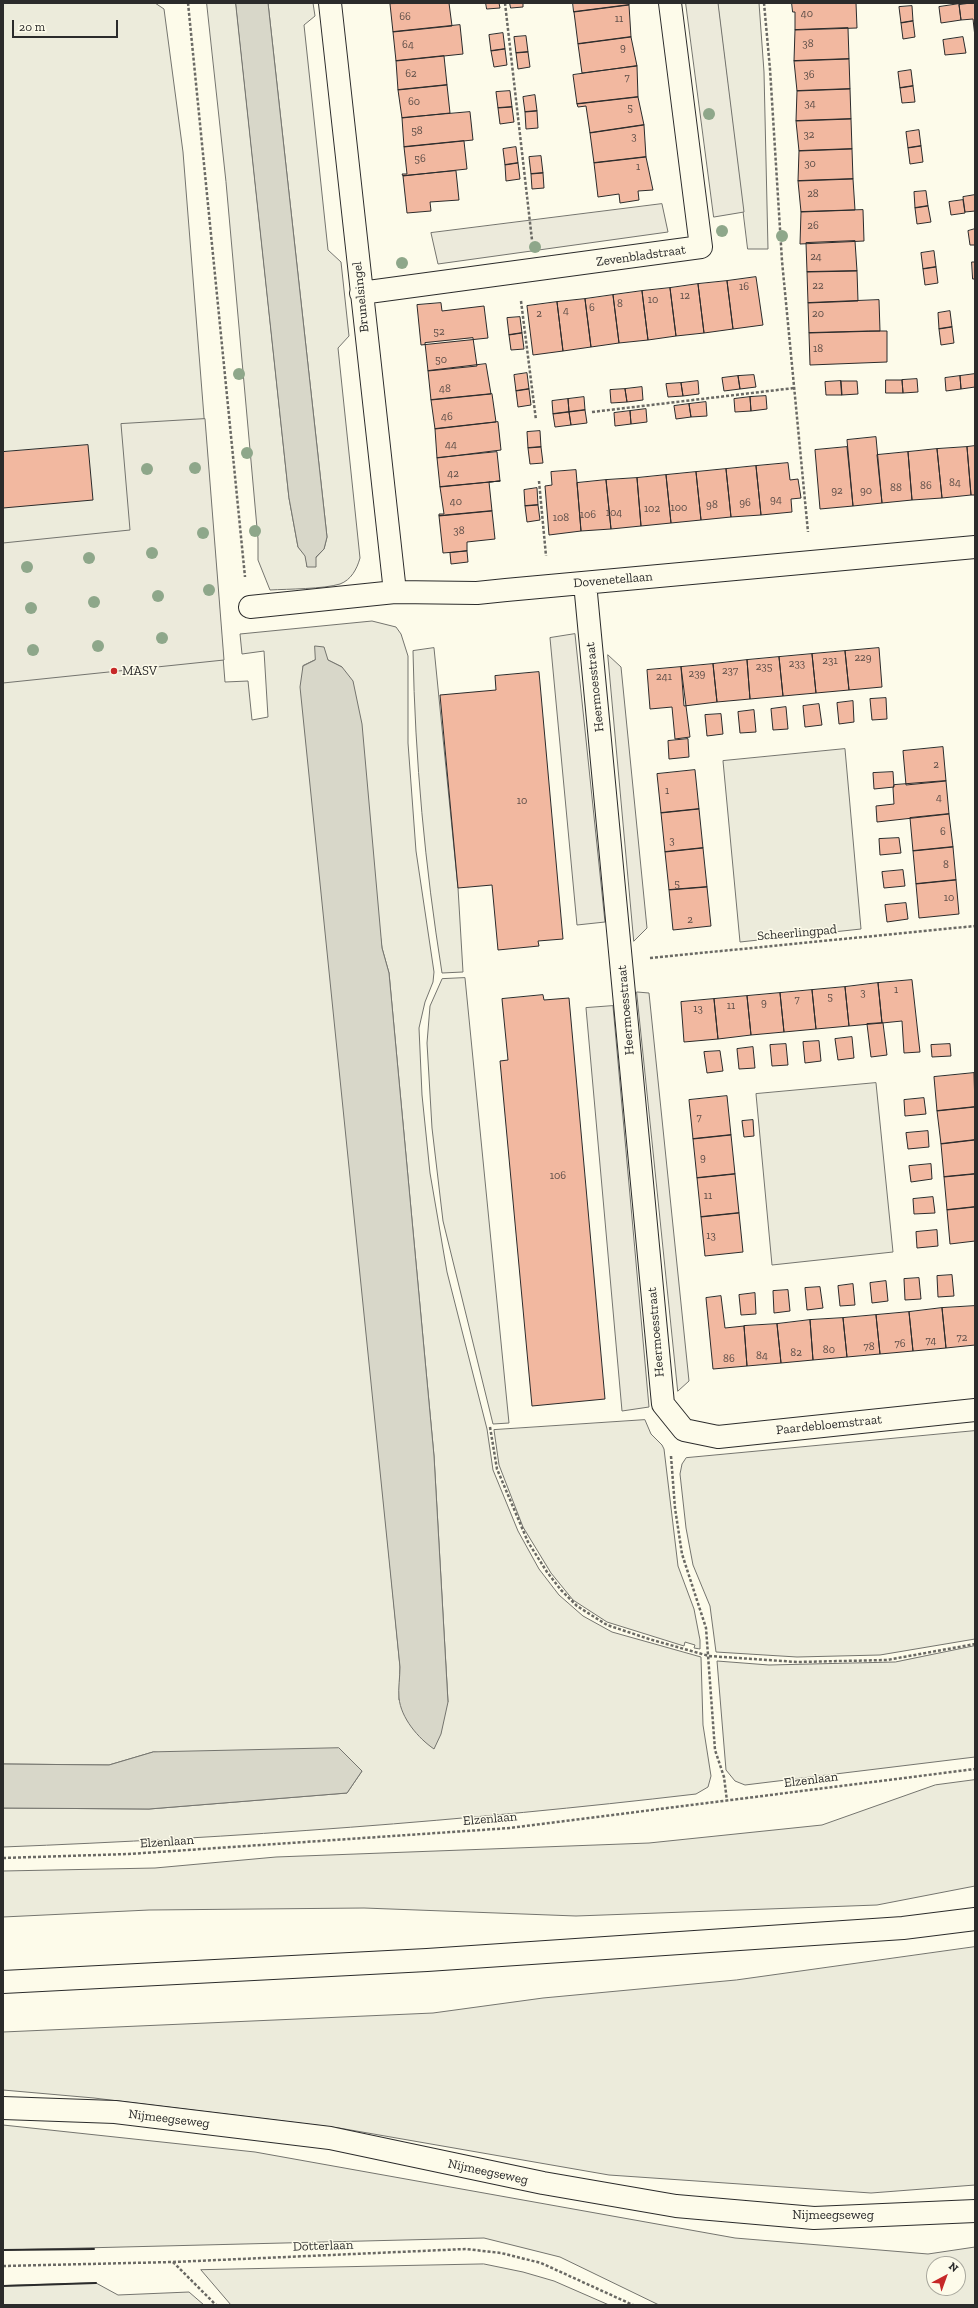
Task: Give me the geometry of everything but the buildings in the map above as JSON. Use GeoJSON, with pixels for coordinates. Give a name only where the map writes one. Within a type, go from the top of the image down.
{"type":"FeatureCollection","features":[{"type":"Feature","properties":{"kind":"street","name":"Brunelsingel"},"geometry":{"type":"LineString","coordinates":[[330,3],[395,592]]}},
{"type":"Feature","properties":{"kind":"street","name":"Zevenbladstraat"},"geometry":{"type":"LineString","coordinates":[[361,293],[701,247],[670,3]]}},
{"type":"Feature","properties":{"kind":"street","name":"Dovenetellaan"},"geometry":{"type":"LineString","coordinates":[[250,607],[395,592],[477,593],[975,547]]}},
{"type":"Feature","properties":{"kind":"street","name":"Heermoesstraat"},"geometry":{"type":"LineString","coordinates":[[585,583],[663,1404],[677,1422]]}},
{"type":"Feature","properties":{"kind":"street","name":"Paardebloemstraat"},"geometry":{"type":"LineString","coordinates":[[677,1422],[718,1437],[975,1410]]}},
{"type":"Feature","properties":{"kind":"street"},"geometry":{"type":"LineString","coordinates":[[3,1982],[442,1959],[895,1928],[975,1919]]}},
{"type":"Feature","properties":{"kind":"street","name":"Nijmeegseweg"},"geometry":{"type":"LineString","coordinates":[[3,2108],[115,2112],[330,2138],[543,2183],[676,2206],[814,2218],[975,2211]]}},
{"type":"Feature","properties":{"kind":"path"},"geometry":{"type":"LineString","coordinates":[[188,3],[243,567],[250,607]]}},
{"type":"Feature","properties":{"kind":"path"},"geometry":{"type":"LineString","coordinates":[[505,3],[527,271],[536,420]]}},
{"type":"Feature","properties":{"kind":"path"},"geometry":{"type":"LineString","coordinates":[[764,3],[770,69],[782,260],[811,562]]}},
{"type":"Feature","properties":{"kind":"path"},"geometry":{"type":"LineString","coordinates":[[592,412],[794,388]]}},
{"type":"Feature","properties":{"kind":"path"},"geometry":{"type":"LineString","coordinates":[[539,481],[549,586]]}},
{"type":"Feature","properties":{"kind":"path","name":"Scheerlingpad"},"geometry":{"type":"LineString","coordinates":[[622,962],[743,948],[975,926]]}},
{"type":"Feature","properties":{"kind":"path"},"geometry":{"type":"LineString","coordinates":[[677,1422],[675,1508],[682,1554],[706,1628],[715,1750],[724,1777],[727,1801]]}},
{"type":"Feature","properties":{"kind":"path"},"geometry":{"type":"LineString","coordinates":[[490,1427],[497,1469],[514,1514],[536,1554],[561,1590],[577,1606],[607,1625],[709,1656],[797,1662],[887,1660],[975,1644]]}},
{"type":"Feature","properties":{"kind":"path","name":"Elzenlaan"},"geometry":{"type":"LineString","coordinates":[[3,1858],[129,1854],[510,1828],[975,1769]]}},
{"type":"Feature","properties":{"kind":"path","name":"Dotterlaan"},"geometry":{"type":"LineString","coordinates":[[3,2266],[173,2262],[466,2249],[502,2253],[542,2263],[634,2305]]}},
{"type":"Feature","properties":{"kind":"path"},"geometry":{"type":"LineString","coordinates":[[173,2262],[216,2305]]}},
{"type":"Feature","properties":{"kind":"shaded area"},"geometry":{"type":"Polygon","coordinates":[[[3,3],[155,3],[164,9],[183,152],[225,682],[248,681],[252,720],[268,717],[264,651],[242,654],[240,634],[372,621],[396,627],[401,634],[408,656],[408,743],[416,851],[434,972],[433,982],[425,1002],[419,1028],[422,1095],[430,1173],[447,1272],[487,1429],[493,1470],[518,1531],[539,1569],[559,1595],[583,1616],[612,1632],[701,1657],[703,1725],[711,1776],[708,1787],[696,1794],[610,1804],[350,1827],[177,1839],[3,1847],[3,1808],[149,1809],[347,1793],[362,1771],[153,1752],[109,1765],[3,1764],[3,3]],[[315,660],[303,666],[400,1667],[399,1700],[448,1702],[434,1456],[389,973],[382,948],[342,667],[328,660],[315,660]]]}},
{"type":"Feature","properties":{"kind":"shaded area"},"geometry":{"type":"Polygon","coordinates":[[[207,3],[236,3],[289,498],[298,547],[306,556],[307,567],[324,549],[327,537],[268,3],[313,3],[315,16],[304,25],[328,250],[341,262],[349,336],[338,348],[360,558],[350,577],[344,582],[333,586],[270,590],[258,560],[258,539],[226,182],[207,3]]]}},
{"type":"Feature","properties":{"kind":"shaded area"},"geometry":{"type":"Polygon","coordinates":[[[236,3],[268,3],[327,537],[324,549],[316,557],[316,567],[307,567],[305,556],[298,547],[289,498],[236,3]]]}},
{"type":"Feature","properties":{"kind":"shaded area"},"geometry":{"type":"Polygon","coordinates":[[[686,3],[718,3],[744,212],[714,217],[686,3]]]}},
{"type":"Feature","properties":{"kind":"shaded area"},"geometry":{"type":"Polygon","coordinates":[[[718,3],[759,3],[764,72],[768,249],[748,249],[718,3]]]}},
{"type":"Feature","properties":{"kind":"shaded area"},"geometry":{"type":"Polygon","coordinates":[[[662,204],[668,232],[438,264],[431,233],[662,204]]]}},
{"type":"Feature","properties":{"kind":"shaded area"},"geometry":{"type":"Polygon","coordinates":[[[205,419],[224,660],[3,683],[3,543],[130,530],[121,424],[205,419]]]}},
{"type":"Feature","properties":{"kind":"shaded area"},"geometry":{"type":"Polygon","coordinates":[[[575,634],[605,922],[577,925],[550,638],[575,634]]]}},
{"type":"Feature","properties":{"kind":"shaded area"},"geometry":{"type":"Polygon","coordinates":[[[315,646],[324,647],[328,660],[342,667],[353,681],[362,724],[382,948],[389,973],[434,1456],[448,1702],[441,1734],[434,1749],[411,1727],[403,1713],[399,1698],[400,1667],[300,687],[303,666],[315,660],[315,646]]]}},
{"type":"Feature","properties":{"kind":"shaded area"},"geometry":{"type":"Polygon","coordinates":[[[434,648],[458,888],[463,972],[442,973],[422,813],[416,732],[413,651],[434,648]]]}},
{"type":"Feature","properties":{"kind":"shaded area"},"geometry":{"type":"Polygon","coordinates":[[[608,655],[621,667],[647,928],[634,941],[608,655]]]}},
{"type":"Feature","properties":{"kind":"shaded area"},"geometry":{"type":"Polygon","coordinates":[[[845,749],[861,929],[740,942],[723,761],[845,749]]]}},
{"type":"Feature","properties":{"kind":"shaded area"},"geometry":{"type":"Polygon","coordinates":[[[465,978],[509,1423],[493,1424],[443,1221],[432,1128],[427,1043],[430,1006],[442,979],[465,978]]]}},
{"type":"Feature","properties":{"kind":"shaded area"},"geometry":{"type":"Polygon","coordinates":[[[637,992],[649,993],[689,1381],[678,1391],[637,992]]]}},
{"type":"Feature","properties":{"kind":"shaded area"},"geometry":{"type":"Polygon","coordinates":[[[613,1006],[649,1407],[622,1411],[586,1008],[613,1006]]]}},
{"type":"Feature","properties":{"kind":"shaded area"},"geometry":{"type":"Polygon","coordinates":[[[876,1083],[893,1252],[772,1265],[756,1094],[876,1083]]]}},
{"type":"Feature","properties":{"kind":"shaded area"},"geometry":{"type":"Polygon","coordinates":[[[645,1420],[651,1434],[664,1449],[678,1566],[694,1609],[700,1640],[700,1649],[694,1648],[695,1645],[685,1642],[684,1646],[607,1622],[573,1600],[551,1573],[523,1527],[499,1465],[494,1430],[645,1420]]]}},
{"type":"Feature","properties":{"kind":"shaded area"},"geometry":{"type":"Polygon","coordinates":[[[975,1431],[975,1639],[880,1655],[797,1657],[716,1652],[710,1606],[693,1565],[686,1528],[680,1474],[682,1464],[686,1458],[975,1431]]]}},
{"type":"Feature","properties":{"kind":"shaded area"},"geometry":{"type":"Polygon","coordinates":[[[975,1646],[975,1757],[745,1785],[735,1781],[726,1770],[717,1661],[769,1665],[895,1662],[975,1646]]]}},
{"type":"Feature","properties":{"kind":"shaded area"},"geometry":{"type":"Polygon","coordinates":[[[339,1748],[362,1771],[347,1793],[149,1809],[3,1808],[3,1764],[109,1765],[153,1752],[339,1748]]]}},
{"type":"Feature","properties":{"kind":"shaded area"},"geometry":{"type":"Polygon","coordinates":[[[975,1780],[975,1886],[877,1905],[576,1916],[364,1908],[149,1910],[3,1917],[3,1871],[155,1868],[276,1857],[649,1843],[822,1825],[935,1785],[975,1780]]]}},
{"type":"Feature","properties":{"kind":"shaded area"},"geometry":{"type":"Polygon","coordinates":[[[975,1947],[975,2185],[871,2193],[609,2175],[339,2128],[94,2098],[3,2090],[3,2032],[433,2013],[543,1998],[736,1980],[975,1947]]]}},
{"type":"Feature","properties":{"kind":"shaded area"},"geometry":{"type":"Polygon","coordinates":[[[3,2125],[255,2152],[735,2238],[928,2254],[975,2247],[975,2305],[659,2305],[560,2257],[484,2238],[3,2250],[3,2125]]]}},
{"type":"Feature","properties":{"kind":"shaded area"},"geometry":{"type":"Polygon","coordinates":[[[484,2264],[523,2272],[554,2281],[609,2305],[231,2305],[201,2270],[484,2264]]]}},
{"type":"Feature","properties":{"kind":"shaded area"},"geometry":{"type":"Polygon","coordinates":[[[96,2283],[118,2295],[189,2292],[204,2305],[3,2305],[3,2286],[96,2283]]]}},
{"type":"Feature","properties":{"kind":"wall"},"geometry":{"type":"LineString","coordinates":[[3,2250],[94,2249]]}},
{"type":"Feature","properties":{"kind":"wall"},"geometry":{"type":"LineString","coordinates":[[3,2286],[96,2283]]}},
{"type":"Feature","properties":{"kind":"place","name":"MASV"},"geometry":{"type":"Point","coordinates":[114,671]}}]}
